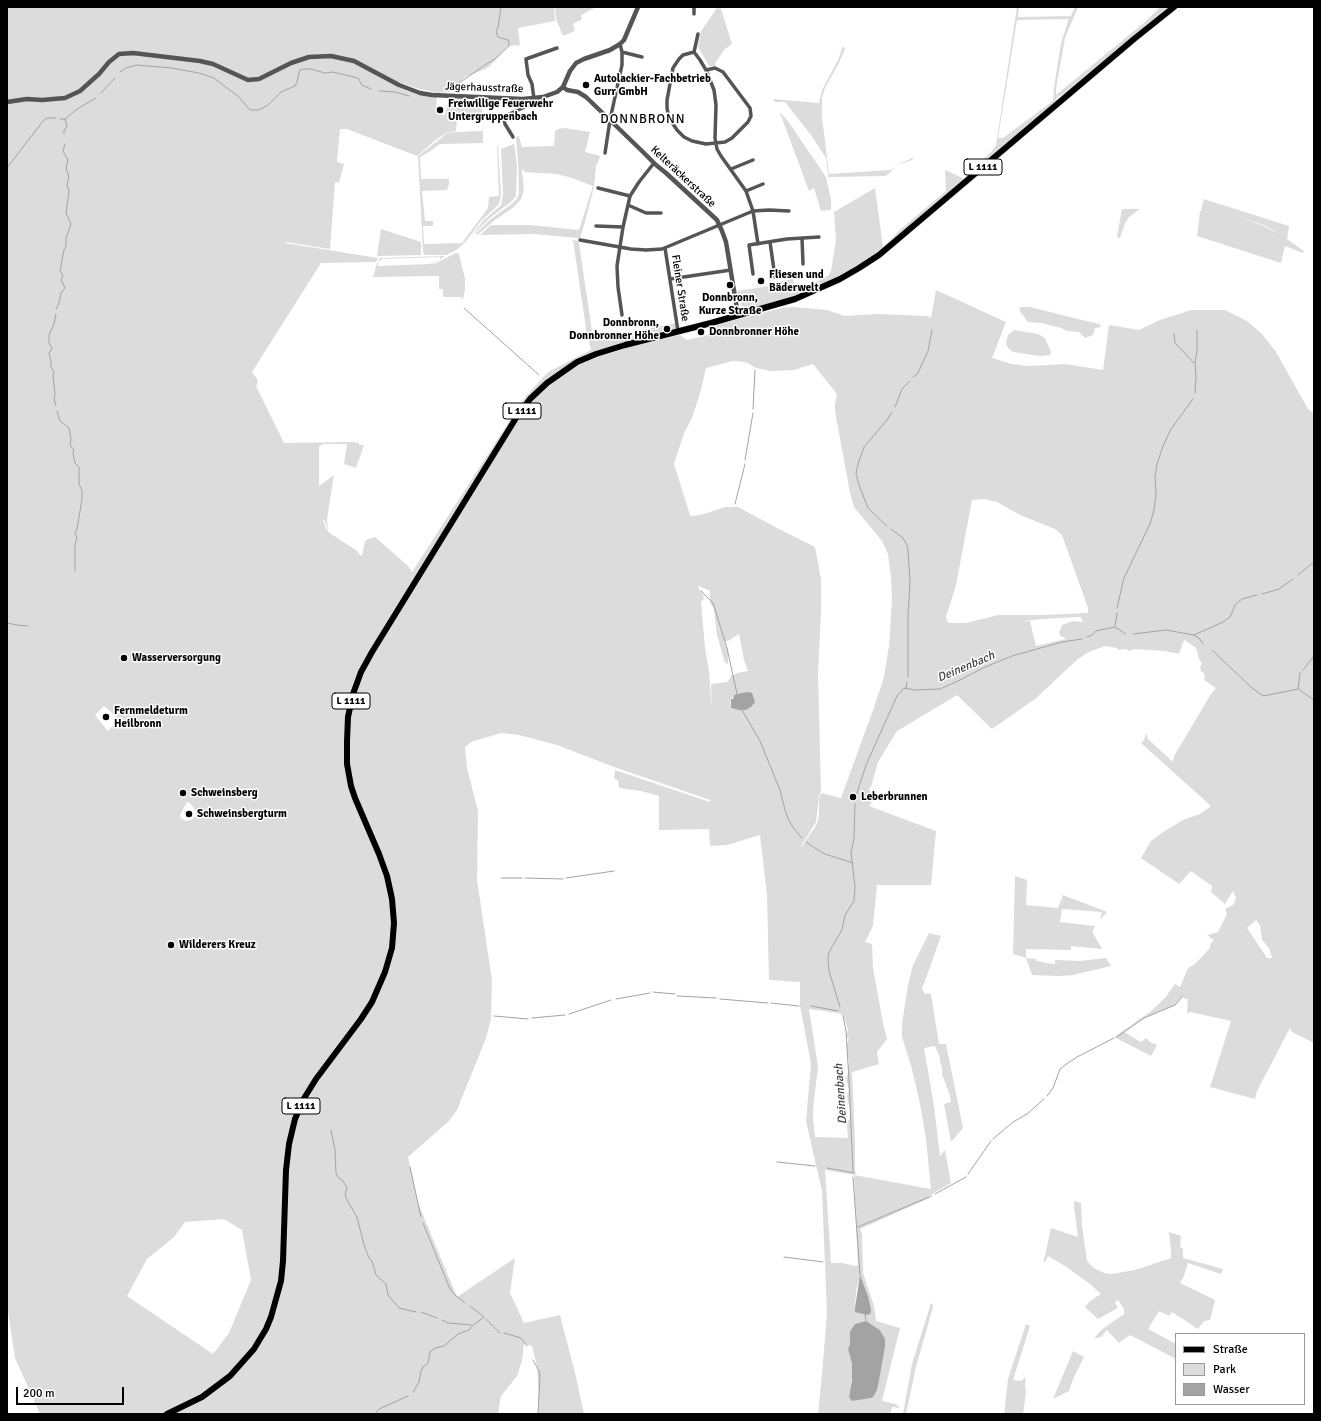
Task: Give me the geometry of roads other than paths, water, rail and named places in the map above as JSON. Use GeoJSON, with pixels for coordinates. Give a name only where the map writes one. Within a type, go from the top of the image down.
{"type":"FeatureCollection","features":[{"type":"Feature","properties":{"kind":"main road","name":"L 1111"},"geometry":{"type":"LineString","coordinates":[[167,1414],[202,1397],[222,1383],[247,1358],[266,1329],[276,1303],[283,1261],[286,1170],[289,1144],[295,1119],[316,1079],[372,1002],[385,972],[392,948],[394,929],[392,899],[387,876],[355,798],[347,764],[346,741],[348,717],[353,694],[361,672],[372,652],[516,418],[530,399],[547,383],[577,362],[625,345],[794,299],[840,279],[879,255],[1134,39],[1174,7]]}},
{"type":"Feature","properties":{"kind":"street"},"geometry":{"type":"LineString","coordinates":[[562,86],[576,63],[610,50],[624,40],[638,7]]}},
{"type":"Feature","properties":{"kind":"street"},"geometry":{"type":"LineString","coordinates":[[694,7],[694,14]]}},
{"type":"Feature","properties":{"kind":"street"},"geometry":{"type":"LineString","coordinates":[[698,34],[694,52],[706,70],[714,90],[716,100],[714,129],[716,144],[719,154],[746,191],[752,211],[758,244]]}},
{"type":"Feature","properties":{"kind":"street"},"geometry":{"type":"LineString","coordinates":[[605,153],[610,120],[620,74],[622,52],[620,44]]}},
{"type":"Feature","properties":{"kind":"street"},"geometry":{"type":"LineString","coordinates":[[513,137],[504,121],[505,116],[527,106],[534,99],[526,59],[557,48]]}},
{"type":"Feature","properties":{"kind":"street"},"geometry":{"type":"LineString","coordinates":[[622,52],[642,57]]}},
{"type":"Feature","properties":{"kind":"street"},"geometry":{"type":"LineString","coordinates":[[694,52],[684,55],[679,59],[673,68],[667,96],[668,114],[674,127],[684,137],[699,143],[716,144],[725,142],[732,138],[748,122],[751,116],[751,110],[749,105],[723,72],[715,68],[706,70]]}},
{"type":"Feature","properties":{"kind":"street","name":"Jägerhausstraße"},"geometry":{"type":"LineString","coordinates":[[7,102],[27,99],[42,100],[65,98],[80,91],[119,54],[134,53],[213,64],[248,80],[259,79],[291,63],[309,57],[331,56],[354,61],[403,87],[420,93],[432,95],[534,99],[553,95],[562,86]]}},
{"type":"Feature","properties":{"kind":"street","name":"Kelteräckerstraße"},"geometry":{"type":"LineString","coordinates":[[562,86],[567,90],[578,92],[586,97],[654,163],[707,210],[720,224],[726,242],[738,315]]}},
{"type":"Feature","properties":{"kind":"street"},"geometry":{"type":"LineString","coordinates":[[731,169],[753,160]]}},
{"type":"Feature","properties":{"kind":"street"},"geometry":{"type":"LineString","coordinates":[[622,315],[617,266],[623,227],[630,196],[654,163]]}},
{"type":"Feature","properties":{"kind":"street"},"geometry":{"type":"LineString","coordinates":[[746,191],[763,184]]}},
{"type":"Feature","properties":{"kind":"street"},"geometry":{"type":"LineString","coordinates":[[598,188],[630,196]]}},
{"type":"Feature","properties":{"kind":"street"},"geometry":{"type":"LineString","coordinates":[[628,205],[646,213],[661,213]]}},
{"type":"Feature","properties":{"kind":"street"},"geometry":{"type":"LineString","coordinates":[[580,240],[619,248],[646,250],[665,248],[752,211],[789,211]]}},
{"type":"Feature","properties":{"kind":"street"},"geometry":{"type":"LineString","coordinates":[[596,226],[623,227]]}},
{"type":"Feature","properties":{"kind":"street"},"geometry":{"type":"LineString","coordinates":[[754,274],[749,245],[819,237]]}},
{"type":"Feature","properties":{"kind":"street"},"geometry":{"type":"LineString","coordinates":[[802,238],[803,264]]}},
{"type":"Feature","properties":{"kind":"street"},"geometry":{"type":"LineString","coordinates":[[770,242],[775,277]]}},
{"type":"Feature","properties":{"kind":"street","name":"Fleiner Straße"},"geometry":{"type":"LineString","coordinates":[[665,248],[678,331]]}},
{"type":"Feature","properties":{"kind":"street"},"geometry":{"type":"LineString","coordinates":[[670,279],[731,270]]}},
{"type":"Feature","properties":{"kind":"water"},"geometry":{"type":"Polygon","coordinates":[[[747,692],[752,693],[755,702],[751,707],[746,710],[731,708],[731,699],[733,699],[734,695],[747,692]]]}},
{"type":"Feature","properties":{"kind":"water"},"geometry":{"type":"Polygon","coordinates":[[[860,1275],[868,1296],[871,1310],[871,1313],[868,1315],[855,1312],[860,1275]]]}},
{"type":"Feature","properties":{"kind":"water"},"geometry":{"type":"Polygon","coordinates":[[[866,1321],[880,1330],[885,1339],[885,1347],[877,1390],[873,1397],[852,1401],[849,1397],[852,1380],[852,1364],[848,1349],[850,1344],[850,1331],[855,1324],[866,1321]]]}},
{"type":"Feature","properties":{"kind":"waterway"},"geometry":{"type":"LineString","coordinates":[[449,90],[495,59],[509,46],[508,40],[498,37],[496,31],[498,28],[501,7]]}},
{"type":"Feature","properties":{"kind":"waterway"},"geometry":{"type":"LineString","coordinates":[[120,72],[126,68],[137,65],[171,68],[199,73],[214,78],[239,97],[250,110],[259,110],[268,105],[281,92],[295,86],[300,70],[305,69],[325,73],[333,72],[358,78],[362,85],[371,89]]}},
{"type":"Feature","properties":{"kind":"waterway"},"geometry":{"type":"LineString","coordinates":[[101,93],[115,78]]}},
{"type":"Feature","properties":{"kind":"waterway"},"geometry":{"type":"LineString","coordinates":[[379,91],[395,92],[409,96]]}},
{"type":"Feature","properties":{"kind":"waterway"},"geometry":{"type":"LineString","coordinates":[[64,134],[67,126],[65,119],[77,109],[96,98]]}},
{"type":"Feature","properties":{"kind":"waterway"},"geometry":{"type":"LineString","coordinates":[[7,168],[43,121],[47,118],[56,118]]}},
{"type":"Feature","properties":{"kind":"waterway"},"geometry":{"type":"LineString","coordinates":[[60,119],[65,119]]}},
{"type":"Feature","properties":{"kind":"waterway"},"geometry":{"type":"LineString","coordinates":[[56,309],[61,293],[65,288],[61,280],[63,275],[60,271],[66,246],[66,238],[71,224],[66,213],[69,191],[67,185],[69,177],[66,168],[68,160],[63,151],[65,144]]}},
{"type":"Feature","properties":{"kind":"waterway"},"geometry":{"type":"LineString","coordinates":[[464,308],[539,375]]}},
{"type":"Feature","properties":{"kind":"waterway"},"geometry":{"type":"LineString","coordinates":[[56,314],[54,324],[49,335],[49,342],[52,349],[49,353],[51,367],[54,372],[54,399],[56,406]]}},
{"type":"Feature","properties":{"kind":"waterway"},"geometry":{"type":"LineString","coordinates":[[913,377],[918,373],[928,351],[932,330]]}},
{"type":"Feature","properties":{"kind":"waterway"},"geometry":{"type":"LineString","coordinates":[[1195,393],[1197,330]]}},
{"type":"Feature","properties":{"kind":"waterway"},"geometry":{"type":"LineString","coordinates":[[1174,334],[1175,343],[1194,363]]}},
{"type":"Feature","properties":{"kind":"waterway"},"geometry":{"type":"LineString","coordinates":[[753,409],[755,370]]}},
{"type":"Feature","properties":{"kind":"waterway"},"geometry":{"type":"LineString","coordinates":[[895,407],[902,389],[910,381]]}},
{"type":"Feature","properties":{"kind":"waterway"},"geometry":{"type":"LineString","coordinates":[[1117,608],[1124,578],[1150,524],[1154,510],[1156,495],[1155,477],[1157,464],[1163,446],[1171,429],[1193,399]]}},
{"type":"Feature","properties":{"kind":"waterway"},"geometry":{"type":"LineString","coordinates":[[57,411],[60,421],[69,428],[71,439],[70,445],[74,450],[73,454],[75,463],[79,467],[79,484],[82,491],[82,499],[75,533],[77,538],[75,545],[75,571]]}},
{"type":"Feature","properties":{"kind":"waterway"},"geometry":{"type":"LineString","coordinates":[[887,526],[868,508],[856,474],[864,447],[892,412]]}},
{"type":"Feature","properties":{"kind":"waterway"},"geometry":{"type":"LineString","coordinates":[[745,460],[753,413]]}},
{"type":"Feature","properties":{"kind":"waterway"},"geometry":{"type":"LineString","coordinates":[[735,504],[745,464]]}},
{"type":"Feature","properties":{"kind":"waterway"},"geometry":{"type":"LineString","coordinates":[[891,529],[903,538],[907,545],[908,551],[910,582],[908,616],[908,677]]}},
{"type":"Feature","properties":{"kind":"waterway"},"geometry":{"type":"LineString","coordinates":[[1298,575],[1314,562]]}},
{"type":"Feature","properties":{"kind":"waterway"},"geometry":{"type":"LineString","coordinates":[[1262,594],[1279,589],[1293,579]]}},
{"type":"Feature","properties":{"kind":"waterway"},"geometry":{"type":"LineString","coordinates":[[701,591],[713,603],[727,648],[737,694]]}},
{"type":"Feature","properties":{"kind":"waterway"},"geometry":{"type":"LineString","coordinates":[[1194,635],[1223,622],[1230,617],[1235,605],[1242,599],[1257,595]]}},
{"type":"Feature","properties":{"kind":"waterway"},"geometry":{"type":"LineString","coordinates":[[1115,626],[1117,613]]}},
{"type":"Feature","properties":{"kind":"waterway"},"geometry":{"type":"LineString","coordinates":[[7,623],[28,626]]}},
{"type":"Feature","properties":{"kind":"waterway","name":"Deinenbach"},"geometry":{"type":"LineString","coordinates":[[1087,637],[1096,631],[1115,627],[1126,634]]}},
{"type":"Feature","properties":{"kind":"waterway","name":"Deinenbach"},"geometry":{"type":"LineString","coordinates":[[1133,634],[1166,630],[1194,635],[1199,638],[1203,644]]}},
{"type":"Feature","properties":{"kind":"waterway","name":"Deinenbach"},"geometry":{"type":"LineString","coordinates":[[855,799],[866,765],[897,696],[903,689],[940,689],[1012,656],[1062,642],[1082,639]]}},
{"type":"Feature","properties":{"kind":"waterway","name":"Deinenbach"},"geometry":{"type":"LineString","coordinates":[[1212,650],[1251,687],[1263,696],[1298,689],[1314,700]]}},
{"type":"Feature","properties":{"kind":"waterway"},"geometry":{"type":"LineString","coordinates":[[1303,670],[1314,656]]}},
{"type":"Feature","properties":{"kind":"waterway"},"geometry":{"type":"LineString","coordinates":[[1298,689],[1300,673]]}},
{"type":"Feature","properties":{"kind":"waterway","name":"Deinenbach"},"geometry":{"type":"LineString","coordinates":[[906,689],[907,682]]}},
{"type":"Feature","properties":{"kind":"waterway"},"geometry":{"type":"LineString","coordinates":[[742,710],[760,741],[780,790],[789,821],[802,838]]}},
{"type":"Feature","properties":{"kind":"waterway","name":"Deinenbach"},"geometry":{"type":"LineString","coordinates":[[840,1007],[829,971],[828,959],[829,952],[842,930],[845,915],[854,901],[855,887],[851,853],[854,838],[855,804]]}},
{"type":"Feature","properties":{"kind":"waterway"},"geometry":{"type":"LineString","coordinates":[[806,842],[825,854],[853,863]]}},
{"type":"Feature","properties":{"kind":"waterway"},"geometry":{"type":"LineString","coordinates":[[566,878],[614,871]]}},
{"type":"Feature","properties":{"kind":"waterway"},"geometry":{"type":"LineString","coordinates":[[501,878],[522,878]]}},
{"type":"Feature","properties":{"kind":"waterway"},"geometry":{"type":"LineString","coordinates":[[525,878],[563,879]]}},
{"type":"Feature","properties":{"kind":"waterway"},"geometry":{"type":"LineString","coordinates":[[653,992],[675,994]]}},
{"type":"Feature","properties":{"kind":"waterway"},"geometry":{"type":"LineString","coordinates":[[616,999],[650,993]]}},
{"type":"Feature","properties":{"kind":"waterway"},"geometry":{"type":"LineString","coordinates":[[677,996],[716,998]]}},
{"type":"Feature","properties":{"kind":"waterway"},"geometry":{"type":"LineString","coordinates":[[1117,1037],[1144,1018],[1175,1005],[1183,996]]}},
{"type":"Feature","properties":{"kind":"waterway"},"geometry":{"type":"LineString","coordinates":[[720,999],[768,1003]]}},
{"type":"Feature","properties":{"kind":"waterway"},"geometry":{"type":"LineString","coordinates":[[569,1014],[611,1000]]}},
{"type":"Feature","properties":{"kind":"waterway"},"geometry":{"type":"LineString","coordinates":[[771,1003],[799,1006]]}},
{"type":"Feature","properties":{"kind":"waterway"},"geometry":{"type":"LineString","coordinates":[[811,1006],[838,1011]]}},
{"type":"Feature","properties":{"kind":"waterway"},"geometry":{"type":"LineString","coordinates":[[532,1018],[565,1015]]}},
{"type":"Feature","properties":{"kind":"waterway"},"geometry":{"type":"LineString","coordinates":[[494,1016],[528,1019]]}},
{"type":"Feature","properties":{"kind":"waterway","name":"Deinenbach"},"geometry":{"type":"LineString","coordinates":[[843,1016],[846,1031],[853,1171]]}},
{"type":"Feature","properties":{"kind":"waterway"},"geometry":{"type":"LineString","coordinates":[[1047,1096],[1053,1088],[1060,1069],[1077,1057],[1114,1038]]}},
{"type":"Feature","properties":{"kind":"waterway"},"geometry":{"type":"LineString","coordinates":[[993,1139],[1013,1122],[1027,1114],[1044,1099]]}},
{"type":"Feature","properties":{"kind":"waterway"},"geometry":{"type":"LineString","coordinates":[[331,1130],[335,1150],[336,1173],[347,1188],[345,1195],[357,1217],[364,1245],[369,1258],[372,1261],[376,1275],[386,1284],[388,1295],[399,1308],[416,1312]]}},
{"type":"Feature","properties":{"kind":"waterway"},"geometry":{"type":"LineString","coordinates":[[968,1174],[991,1141]]}},
{"type":"Feature","properties":{"kind":"waterway"},"geometry":{"type":"LineString","coordinates":[[777,1162],[815,1166]]}},
{"type":"Feature","properties":{"kind":"waterway"},"geometry":{"type":"LineString","coordinates":[[410,1167],[421,1217]]}},
{"type":"Feature","properties":{"kind":"waterway"},"geometry":{"type":"LineString","coordinates":[[827,1168],[855,1173]]}},
{"type":"Feature","properties":{"kind":"waterway","name":"Deinenbach"},"geometry":{"type":"LineString","coordinates":[[853,1177],[860,1275]]}},
{"type":"Feature","properties":{"kind":"waterway"},"geometry":{"type":"LineString","coordinates":[[935,1194],[966,1177]]}},
{"type":"Feature","properties":{"kind":"waterway"},"geometry":{"type":"LineString","coordinates":[[858,1227],[929,1197]]}},
{"type":"Feature","properties":{"kind":"waterway"},"geometry":{"type":"LineString","coordinates":[[423,1223],[450,1289],[465,1303]]}},
{"type":"Feature","properties":{"kind":"waterway"},"geometry":{"type":"LineString","coordinates":[[784,1257],[823,1262]]}},
{"type":"Feature","properties":{"kind":"waterway"},"geometry":{"type":"LineString","coordinates":[[413,1392],[419,1382],[423,1367],[428,1363],[430,1352],[435,1348],[444,1346],[458,1334],[469,1330],[484,1317],[470,1306]]}},
{"type":"Feature","properties":{"kind":"waterway"},"geometry":{"type":"LineString","coordinates":[[421,1312],[437,1318]]}},
{"type":"Feature","properties":{"kind":"waterway","name":"Deinenbach"},"geometry":{"type":"LineString","coordinates":[[865,1314],[866,1321]]}},
{"type":"Feature","properties":{"kind":"waterway"},"geometry":{"type":"LineString","coordinates":[[486,1319],[500,1333]]}},
{"type":"Feature","properties":{"kind":"waterway"},"geometry":{"type":"LineString","coordinates":[[442,1320],[448,1323],[471,1325]]}},
{"type":"Feature","properties":{"kind":"waterway"},"geometry":{"type":"LineString","coordinates":[[504,1333],[521,1338],[527,1346]]}},
{"type":"Feature","properties":{"kind":"waterway"},"geometry":{"type":"LineString","coordinates":[[533,1360],[540,1376],[538,1414]]}},
{"type":"Feature","properties":{"kind":"waterway"},"geometry":{"type":"LineString","coordinates":[[375,1414],[379,1409],[408,1396]]}},
{"type":"Feature","properties":{"kind":"place","name":"Autolackier-Fachbetrieb Gurr GmbH"},"geometry":{"type":"Point","coordinates":[586,85]}},
{"type":"Feature","properties":{"kind":"place","name":"Freiwillige Feuerwehr Untergruppenbach"},"geometry":{"type":"Point","coordinates":[440,110]}},
{"type":"Feature","properties":{"kind":"place","name":"Fliesen und Bäderwelt"},"geometry":{"type":"Point","coordinates":[761,281]}},
{"type":"Feature","properties":{"kind":"place","name":"Donnbronn, Kurze Straße"},"geometry":{"type":"Point","coordinates":[730,285]}},
{"type":"Feature","properties":{"kind":"place","name":"Donnbronn, Donnbronner Höhe"},"geometry":{"type":"Point","coordinates":[667,329]}},
{"type":"Feature","properties":{"kind":"place","name":"Donnbronner Höhe"},"geometry":{"type":"Point","coordinates":[701,332]}},
{"type":"Feature","properties":{"kind":"place","name":"Wasserversorgung"},"geometry":{"type":"Point","coordinates":[124,658]}},
{"type":"Feature","properties":{"kind":"place","name":"Fernmeldeturm Heilbronn"},"geometry":{"type":"Point","coordinates":[106,717]}},
{"type":"Feature","properties":{"kind":"place","name":"Schweinsberg"},"geometry":{"type":"Point","coordinates":[183,793]}},
{"type":"Feature","properties":{"kind":"place","name":"Leberbrunnen"},"geometry":{"type":"Point","coordinates":[853,797]}},
{"type":"Feature","properties":{"kind":"place","name":"Schweinsbergturm"},"geometry":{"type":"Point","coordinates":[189,814]}},
{"type":"Feature","properties":{"kind":"place","name":"Wilderers Kreuz"},"geometry":{"type":"Point","coordinates":[171,945]}},
{"type":"Feature","properties":{"kind":"district","name":"DONNBRONN"},"geometry":{"type":"Point","coordinates":[643,120]}}]}
